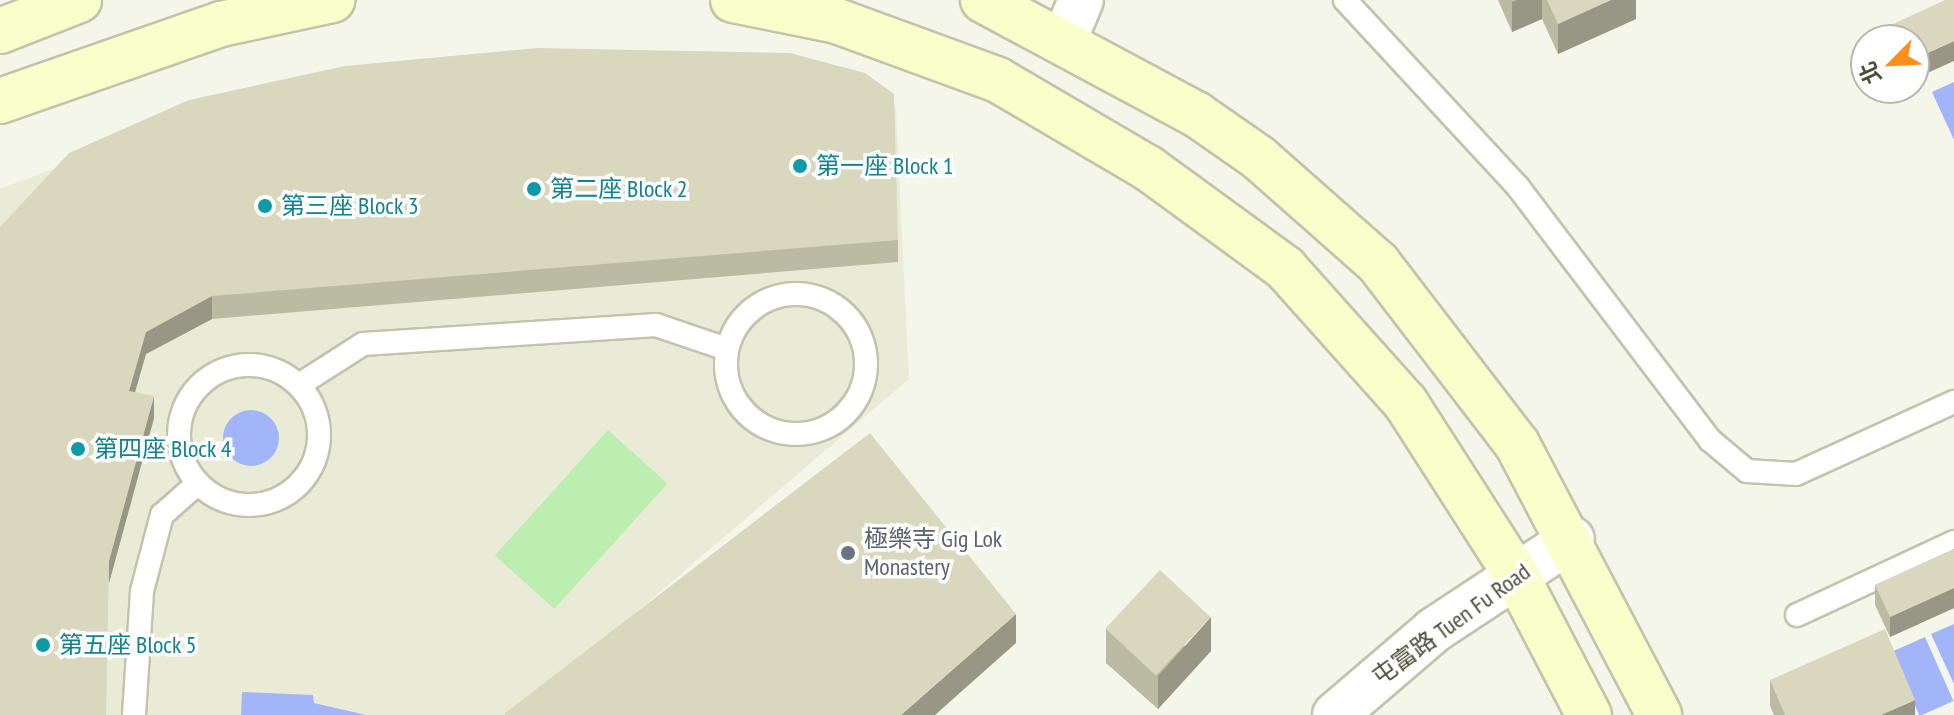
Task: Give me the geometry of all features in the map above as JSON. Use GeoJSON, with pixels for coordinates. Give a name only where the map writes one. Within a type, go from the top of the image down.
{"type":"FeatureCollection","features":[{"type":"Feature","properties":{"kind":"main road"},"geometry":{"type":"LineString","coordinates":[[0,31],[79,0]]}},
{"type":"Feature","properties":{"kind":"main road"},"geometry":{"type":"LineString","coordinates":[[0,101],[221,24],[332,0]]}},
{"type":"Feature","properties":{"kind":"main road"},"geometry":{"type":"LineString","coordinates":[[733,0],[837,21],[998,80],[1218,214],[1285,268],[1358,344],[1414,414],[1516,575],[1589,715]]}},
{"type":"Feature","properties":{"kind":"main road"},"geometry":{"type":"LineString","coordinates":[[983,0],[1073,19],[1259,158],[1378,263],[1482,390],[1572,539],[1659,715]]}},
{"type":"Feature","properties":{"kind":"street","name":"屯富路 Tuen Fu Road"},"geometry":{"type":"LineString","coordinates":[[1335,715],[1425,637],[1572,539]]}},
{"type":"Feature","properties":{"kind":"lane"},"geometry":{"type":"LineString","coordinates":[[1345,0],[1518,187],[1710,440],[1747,471],[1796,474],[1954,402]]}},
{"type":"Feature","properties":{"kind":"lane"},"geometry":{"type":"LineString","coordinates":[[797,293],[842,310],[866,352],[865,376],[845,415],[805,434],[783,433],[745,412],[733,393],[727,349],[753,309],[797,293]]}},
{"type":"Feature","properties":{"kind":"lane"},"geometry":{"type":"LineString","coordinates":[[299,385],[363,344],[656,325],[727,349]]}},
{"type":"Feature","properties":{"kind":"lane"},"geometry":{"type":"LineString","coordinates":[[256,365],[299,385],[319,425],[315,458],[298,486],[258,506],[236,505],[197,484],[179,439],[192,394],[210,376],[256,365]]}},
{"type":"Feature","properties":{"kind":"lane"},"geometry":{"type":"LineString","coordinates":[[134,715],[142,591],[162,515],[197,484]]}},
{"type":"Feature","properties":{"kind":"lane"},"geometry":{"type":"LineString","coordinates":[[1797,615],[1954,542]]}},
{"type":"Feature","properties":{"kind":"shaded area"},"geometry":{"type":"Polygon","coordinates":[[[868,93],[896,109],[909,379],[516,715],[0,715],[0,189],[106,149],[868,93]]]}},
{"type":"Feature","properties":{"kind":"green space"},"geometry":{"type":"Polygon","coordinates":[[[608,430],[667,484],[554,609],[495,556],[608,430]]]}},
{"type":"Feature","properties":{"kind":"water"},"geometry":{"type":"Polygon","coordinates":[[[1954,82],[1954,140],[1932,92],[1954,82]]]}},
{"type":"Feature","properties":{"kind":"water"},"geometry":{"type":"Polygon","coordinates":[[[251,410],[271,418],[279,438],[271,458],[251,466],[231,458],[223,438],[231,418],[251,410]]]}},
{"type":"Feature","properties":{"kind":"water"},"geometry":{"type":"Polygon","coordinates":[[[1954,624],[1954,684],[1931,634],[1954,624]]]}},
{"type":"Feature","properties":{"kind":"water"},"geometry":{"type":"Polygon","coordinates":[[[1925,637],[1953,701],[1919,715],[1891,652],[1925,637]]]}},
{"type":"Feature","properties":{"kind":"water"},"geometry":{"type":"Polygon","coordinates":[[[242,692],[313,695],[314,703],[366,715],[241,715],[242,692]]]}},
{"type":"Feature","properties":{"kind":"building"},"geometry":{"type":"Polygon","coordinates":[[[1547,0],[1611,0],[1558,24],[1547,0]]]}},
{"type":"Feature","properties":{"kind":"building"},"geometry":{"type":"Polygon","coordinates":[[[1945,0],[1954,0],[1954,41],[1930,52],[1930,24],[1893,24],[1945,0]]]}},
{"type":"Feature","properties":{"kind":"building"},"geometry":{"type":"Polygon","coordinates":[[[537,48],[790,53],[865,73],[894,94],[898,240],[212,296],[146,332],[129,391],[154,396],[109,561],[106,715],[0,715],[0,227],[69,153],[189,100],[345,66],[537,48]]]}},
{"type":"Feature","properties":{"kind":"building","name":"極樂寺 Gig Lok Monastery"},"geometry":{"type":"Polygon","coordinates":[[[870,433],[1016,614],[901,715],[505,715],[505,713],[870,433]]]}},
{"type":"Feature","properties":{"kind":"building"},"geometry":{"type":"Polygon","coordinates":[[[1954,549],[1954,588],[1890,617],[1875,585],[1954,549]]]}},
{"type":"Feature","properties":{"kind":"building"},"geometry":{"type":"Polygon","coordinates":[[[1160,570],[1210,617],[1156,676],[1105,629],[1160,570]]]}},
{"type":"Feature","properties":{"kind":"building"},"geometry":{"type":"Polygon","coordinates":[[[1885,629],[1915,700],[1881,715],[1785,715],[1770,680],[1885,629]]]}},
{"type":"Feature","properties":{"kind":"place","name":"第一座 Block 1"},"geometry":{"type":"Point","coordinates":[800,166]}},
{"type":"Feature","properties":{"kind":"place","name":"第二座 Block 2"},"geometry":{"type":"Point","coordinates":[534,189]}},
{"type":"Feature","properties":{"kind":"place","name":"第三座 Block 3"},"geometry":{"type":"Point","coordinates":[265,206]}},
{"type":"Feature","properties":{"kind":"place","name":"第四座 Block 4"},"geometry":{"type":"Point","coordinates":[78,449]}},
{"type":"Feature","properties":{"kind":"place","name":"極樂寺 Gig Lok Monastery"},"geometry":{"type":"Point","coordinates":[848,553]}},
{"type":"Feature","properties":{"kind":"place","name":"第五座 Block 5"},"geometry":{"type":"Point","coordinates":[43,645]}}]}
